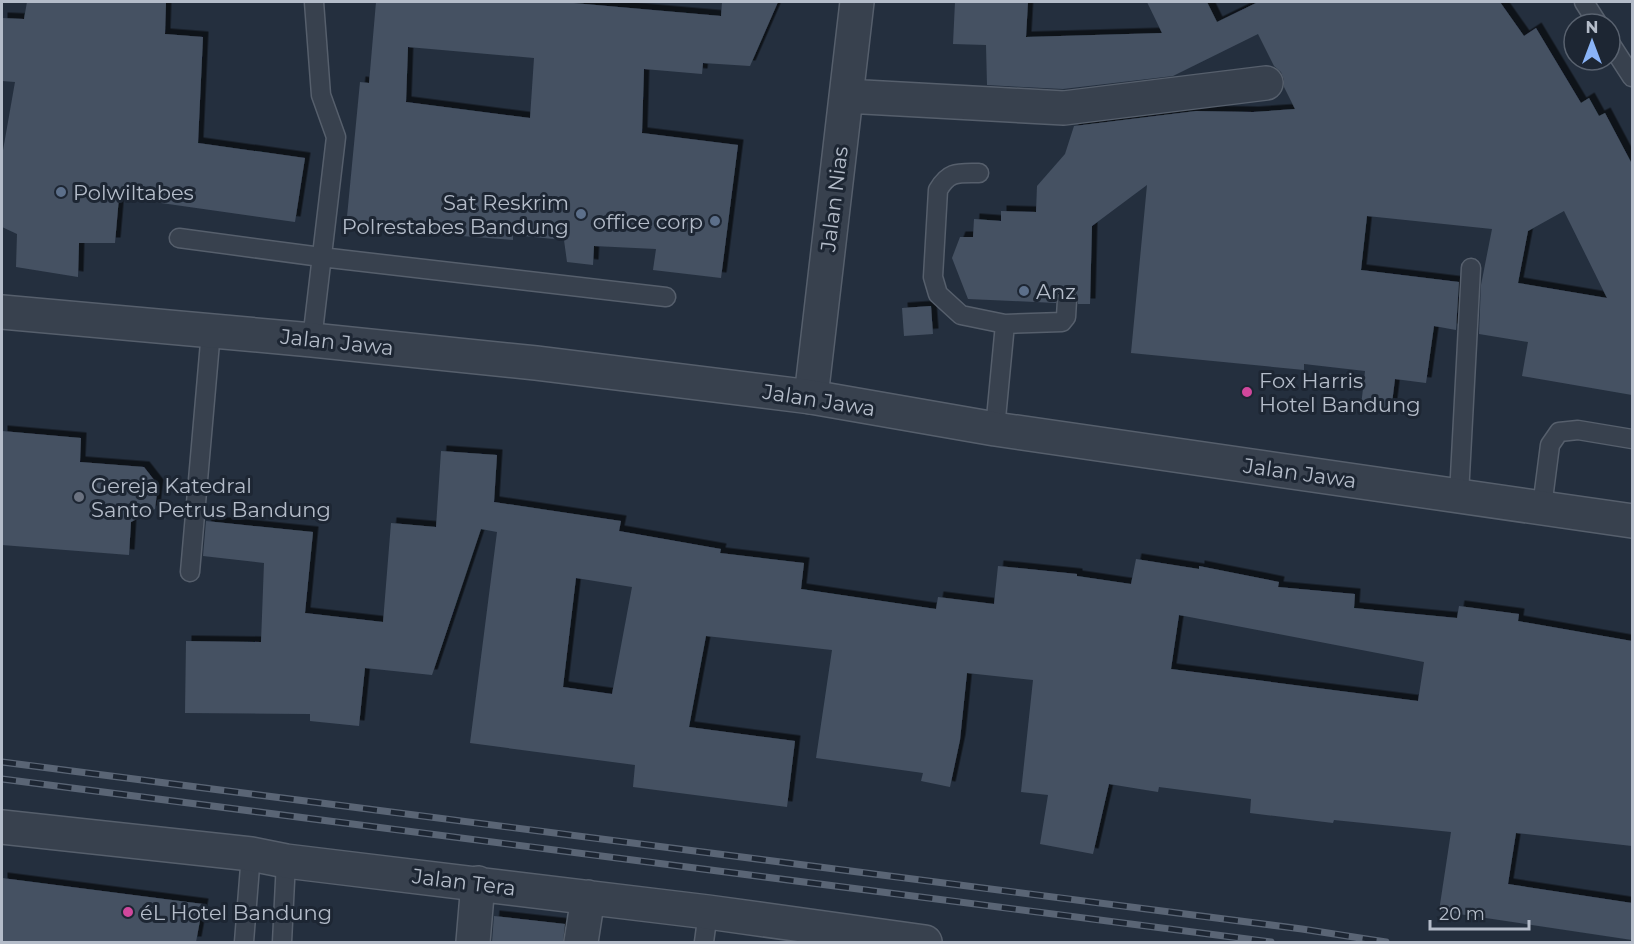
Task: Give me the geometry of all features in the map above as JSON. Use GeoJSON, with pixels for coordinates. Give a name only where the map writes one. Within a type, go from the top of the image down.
{"type":"FeatureCollection","features":[{"type":"Feature","properties":{"kind":"street","name":"Jalan Nias"},"geometry":{"type":"LineString","coordinates":[[811,397],[857,2]]}},
{"type":"Feature","properties":{"kind":"street"},"geometry":{"type":"LineString","coordinates":[[846,96],[1064,108],[1266,83]]}},
{"type":"Feature","properties":{"kind":"street","name":"Jalan Jawa"},"geometry":{"type":"LineString","coordinates":[[2,312],[312,339],[536,363],[811,397],[995,429],[1632,521]]}},
{"type":"Feature","properties":{"kind":"street","name":"Jalan Tera"},"geometry":{"type":"LineString","coordinates":[[2,827],[251,854],[286,861],[588,897],[706,927],[925,942]]}},
{"type":"Feature","properties":{"kind":"street"},"geometry":{"type":"LineString","coordinates":[[473,942],[478,883]]}},
{"type":"Feature","properties":{"kind":"street"},"geometry":{"type":"LineString","coordinates":[[581,942],[588,897]]}},
{"type":"Feature","properties":{"kind":"lane"},"geometry":{"type":"LineString","coordinates":[[312,339],[336,137],[321,95],[314,2]]}},
{"type":"Feature","properties":{"kind":"lane"},"geometry":{"type":"LineString","coordinates":[[1622,62],[1632,77]]}},
{"type":"Feature","properties":{"kind":"lane"},"geometry":{"type":"LineString","coordinates":[[979,173],[956,173],[944,179],[938,190],[933,277],[938,294],[961,315],[1005,324],[1062,322],[1066,317],[1067,300]]}},
{"type":"Feature","properties":{"kind":"lane"},"geometry":{"type":"LineString","coordinates":[[179,238],[666,297]]}},
{"type":"Feature","properties":{"kind":"lane"},"geometry":{"type":"LineString","coordinates":[[1459,495],[1471,268]]}},
{"type":"Feature","properties":{"kind":"lane"},"geometry":{"type":"LineString","coordinates":[[995,429],[1005,324]]}},
{"type":"Feature","properties":{"kind":"lane"},"geometry":{"type":"LineString","coordinates":[[190,572],[211,331]]}},
{"type":"Feature","properties":{"kind":"lane"},"geometry":{"type":"LineString","coordinates":[[1542,507],[1550,445],[1559,432],[1578,430],[1632,440]]}},
{"type":"Feature","properties":{"kind":"lane"},"geometry":{"type":"LineString","coordinates":[[244,942],[251,854]]}},
{"type":"Feature","properties":{"kind":"lane"},"geometry":{"type":"LineString","coordinates":[[282,942],[286,861]]}},
{"type":"Feature","properties":{"kind":"building"},"geometry":{"type":"Polygon","coordinates":[[[27,2],[166,3],[165,34],[203,37],[198,143],[305,158],[295,222],[119,197],[115,243],[79,243],[78,277],[16,267],[17,234],[2,227],[2,156],[15,82],[2,81],[2,18],[24,19],[27,2]]]}},
{"type":"Feature","properties":{"kind":"building"},"geometry":{"type":"Polygon","coordinates":[[[376,2],[562,2],[721,16],[722,2],[778,2],[750,66],[703,63],[702,74],[644,69],[642,133],[738,145],[721,278],[653,270],[656,249],[594,246],[593,265],[567,262],[564,240],[513,235],[513,240],[346,227],[360,82],[369,83],[376,2]],[[408,47],[406,102],[530,118],[534,58],[408,47]]]}},
{"type":"Feature","properties":{"kind":"building"},"geometry":{"type":"Polygon","coordinates":[[[955,2],[1028,2],[1026,37],[1162,33],[1147,2],[1207,2],[1217,22],[1258,2],[1500,2],[1524,36],[1536,28],[1581,103],[1589,98],[1599,116],[1605,113],[1632,164],[1632,395],[1522,376],[1528,342],[1479,334],[1481,285],[1492,229],[1367,216],[1361,270],[1459,282],[1456,330],[1434,326],[1426,383],[1395,379],[1391,411],[1361,406],[1365,371],[1304,364],[1304,370],[1131,353],[1147,185],[1092,226],[1090,304],[1078,304],[1077,294],[1067,289],[1058,293],[1056,303],[968,299],[952,258],[960,237],[973,237],[974,219],[1001,221],[1001,211],[1036,212],[1037,186],[1065,154],[1074,126],[1196,111],[1253,112],[1295,109],[1284,87],[1281,72],[1274,66],[1258,34],[1173,76],[1063,89],[987,85],[986,45],[953,44],[955,2]],[[1564,211],[1528,231],[1518,283],[1607,298],[1564,211]]]}},
{"type":"Feature","properties":{"kind":"building"},"geometry":{"type":"Polygon","coordinates":[[[931,306],[933,334],[904,336],[902,308],[931,306]]]}},
{"type":"Feature","properties":{"kind":"building","name":"Gereja Katedral Santo Petrus Bandung"},"geometry":{"type":"Polygon","coordinates":[[[2,431],[81,438],[80,462],[144,467],[158,485],[155,509],[131,522],[129,555],[2,545],[2,431]]]}},
{"type":"Feature","properties":{"kind":"building"},"geometry":{"type":"Polygon","coordinates":[[[441,451],[497,455],[494,502],[621,521],[619,531],[721,549],[720,553],[804,563],[801,589],[936,609],[938,597],[994,604],[998,566],[1077,574],[1077,576],[1131,584],[1136,559],[1199,569],[1199,566],[1279,582],[1278,587],[1355,594],[1354,608],[1457,618],[1459,606],[1519,614],[1518,621],[1632,641],[1632,846],[1516,833],[1508,884],[1632,903],[1632,940],[1439,911],[1451,832],[1334,820],[1333,823],[1250,813],[1251,799],[1159,787],[1158,792],[1109,784],[1093,854],[1040,844],[1048,795],[1021,792],[1033,680],[967,673],[960,740],[950,787],[921,781],[923,773],[816,758],[832,650],[706,636],[689,727],[795,741],[787,807],[633,787],[635,765],[470,743],[497,532],[481,529],[432,675],[365,668],[359,726],[310,721],[310,714],[185,713],[186,641],[261,642],[264,563],[203,556],[206,521],[313,532],[305,613],[383,622],[391,523],[436,527],[441,451]],[[576,578],[563,687],[612,694],[632,587],[576,578]],[[1179,615],[1171,669],[1418,701],[1424,662],[1179,615]]]}},
{"type":"Feature","properties":{"kind":"building"},"geometry":{"type":"Polygon","coordinates":[[[2,878],[203,904],[196,942],[2,942],[2,878]]]}},
{"type":"Feature","properties":{"kind":"building"},"geometry":{"type":"Polygon","coordinates":[[[494,916],[565,924],[563,942],[492,942],[494,916]]]}},
{"type":"Feature","properties":{"kind":"railway"},"geometry":{"type":"LineString","coordinates":[[2,762],[1302,929],[1386,942]]}},
{"type":"Feature","properties":{"kind":"railway"},"geometry":{"type":"LineString","coordinates":[[2,779],[1271,942]]}},
{"type":"Feature","properties":{"kind":"place","name":"Polwiltabes"},"geometry":{"type":"Point","coordinates":[61,192]}},
{"type":"Feature","properties":{"kind":"place","name":"Sat Reskrim Polrestabes Bandung"},"geometry":{"type":"Point","coordinates":[581,214]}},
{"type":"Feature","properties":{"kind":"place","name":"office corp"},"geometry":{"type":"Point","coordinates":[715,221]}},
{"type":"Feature","properties":{"kind":"place","name":"Anz"},"geometry":{"type":"Point","coordinates":[1024,291]}},
{"type":"Feature","properties":{"kind":"place","name":"Fox Harris Hotel Bandung"},"geometry":{"type":"Point","coordinates":[1247,392]}},
{"type":"Feature","properties":{"kind":"place","name":"Gereja Katedral Santo Petrus Bandung"},"geometry":{"type":"Point","coordinates":[79,497]}},
{"type":"Feature","properties":{"kind":"place","name":"éL Hotel Bandung"},"geometry":{"type":"Point","coordinates":[128,912]}}]}
